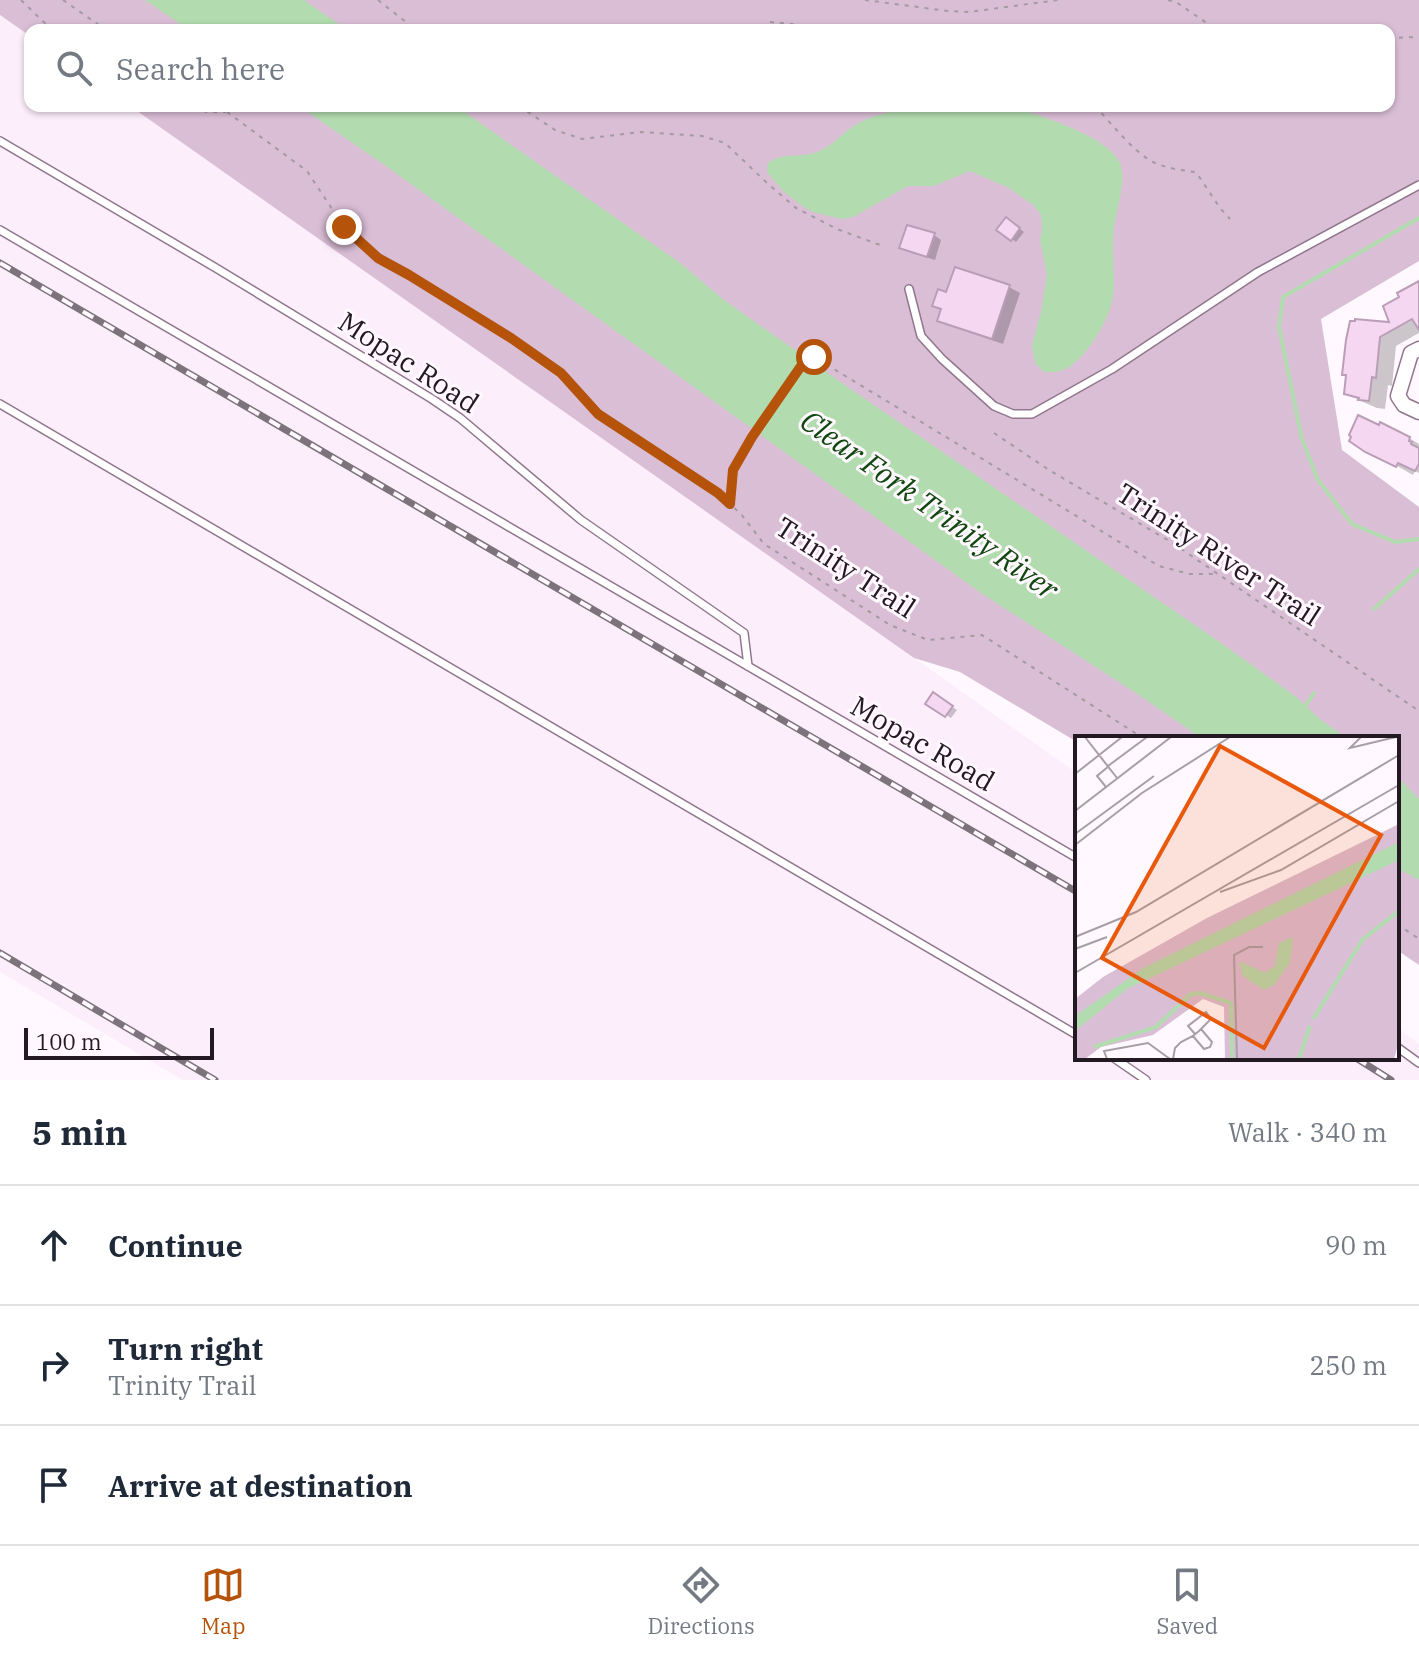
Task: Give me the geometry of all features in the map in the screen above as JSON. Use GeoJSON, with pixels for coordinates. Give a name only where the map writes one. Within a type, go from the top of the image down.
{"type":"FeatureCollection","features":[{"type":"Feature","properties":{"kind":"street"},"geometry":{"type":"LineString","coordinates":[[1419,349],[1411,353],[1398,396],[1404,405],[1419,412]]}},
{"type":"Feature","properties":{"kind":"lane","name":"Mopac Road"},"geometry":{"type":"LineString","coordinates":[[0,141],[229,276],[460,418],[581,520],[744,633],[748,666]]}},
{"type":"Feature","properties":{"kind":"lane"},"geometry":{"type":"LineString","coordinates":[[909,289],[921,336],[942,359],[994,406],[1013,414],[1032,414],[1112,369],[1258,272],[1419,185]]}},
{"type":"Feature","properties":{"kind":"lane","name":"Mopac Road"},"geometry":{"type":"LineString","coordinates":[[0,230],[1075,857]]}},
{"type":"Feature","properties":{"kind":"lane"},"geometry":{"type":"LineString","coordinates":[[0,404],[1075,1034]]}},
{"type":"Feature","properties":{"kind":"lane"},"geometry":{"type":"LineString","coordinates":[[1399,1048],[1419,1063]]}},
{"type":"Feature","properties":{"kind":"lane"},"geometry":{"type":"LineString","coordinates":[[1117,1060],[1146,1080]]}},
{"type":"Feature","properties":{"kind":"path"},"geometry":{"type":"LineString","coordinates":[[21,0],[46,24]]}},
{"type":"Feature","properties":{"kind":"path"},"geometry":{"type":"LineString","coordinates":[[63,0],[97,24]]}},
{"type":"Feature","properties":{"kind":"path"},"geometry":{"type":"LineString","coordinates":[[378,0],[408,24]]}},
{"type":"Feature","properties":{"kind":"path"},"geometry":{"type":"LineString","coordinates":[[865,0],[969,12],[1058,0]]}},
{"type":"Feature","properties":{"kind":"path"},"geometry":{"type":"LineString","coordinates":[[1168,0],[1208,24]]}},
{"type":"Feature","properties":{"kind":"path"},"geometry":{"type":"LineString","coordinates":[[770,22],[790,24]]}},
{"type":"Feature","properties":{"kind":"path"},"geometry":{"type":"LineString","coordinates":[[1395,38],[1419,37]]}},
{"type":"Feature","properties":{"kind":"path"},"geometry":{"type":"LineString","coordinates":[[207,112],[228,112]]}},
{"type":"Feature","properties":{"kind":"path","name":"Trinity Trail"},"geometry":{"type":"LineString","coordinates":[[228,112],[307,171],[344,227],[378,258],[511,338],[561,373],[598,414],[718,493],[741,514],[764,544],[890,625],[928,640],[982,635],[1140,736]]}},
{"type":"Feature","properties":{"kind":"path"},"geometry":{"type":"LineString","coordinates":[[528,112],[555,130],[582,139],[641,132],[702,136],[725,143],[796,208],[837,229],[880,245]]}},
{"type":"Feature","properties":{"kind":"path"},"geometry":{"type":"LineString","coordinates":[[1101,112],[1150,160],[1166,167],[1195,172],[1230,219]]}},
{"type":"Feature","properties":{"kind":"path"},"geometry":{"type":"LineString","coordinates":[[730,504],[733,470],[808,356],[1159,566],[1190,574],[1217,574]]}},
{"type":"Feature","properties":{"kind":"path","name":"Trinity River Trail"},"geometry":{"type":"LineString","coordinates":[[994,433],[1049,470],[1171,542],[1419,711]]}},
{"type":"Feature","properties":{"kind":"path"},"geometry":{"type":"LineString","coordinates":[[1399,925],[1419,939]]}},
{"type":"Feature","properties":{"kind":"shaded area"},"geometry":{"type":"Polygon","coordinates":[[[0,0],[1419,0],[1419,261],[1321,319],[1342,450],[1419,507],[1419,965],[1399,951],[1399,736],[1075,736],[1075,741],[960,672],[914,658],[139,112],[1395,112],[1395,24],[24,24],[24,32],[0,15],[0,0]]]}},
{"type":"Feature","properties":{"kind":"shaded area"},"geometry":{"type":"Polygon","coordinates":[[[0,15],[24,32],[24,112],[139,112],[1075,772],[1075,1060],[1399,1060],[1399,1029],[1419,1044],[1419,1080],[183,1080],[0,972],[0,15]]]}},
{"type":"Feature","properties":{"kind":"water"},"geometry":{"type":"Polygon","coordinates":[[[145,0],[304,0],[338,24],[180,24],[145,0]]]}},
{"type":"Feature","properties":{"kind":"water","name":"Clear Fork Trinity River"},"geometry":{"type":"Polygon","coordinates":[[[308,112],[465,112],[679,262],[724,300],[852,390],[1224,645],[1344,736],[1198,736],[981,593],[308,112]]]}},
{"type":"Feature","properties":{"kind":"water"},"geometry":{"type":"Polygon","coordinates":[[[892,112],[1029,112],[1088,135],[1119,161],[1122,184],[1113,237],[1114,287],[1111,305],[1103,325],[1076,362],[1056,372],[1044,372],[1035,363],[1032,345],[1047,274],[1040,240],[1041,215],[1033,205],[1009,188],[970,171],[934,186],[908,186],[853,217],[841,219],[802,206],[782,190],[767,172],[768,163],[773,160],[818,152],[872,117],[892,112]]]}},
{"type":"Feature","properties":{"kind":"water"},"geometry":{"type":"Polygon","coordinates":[[[1399,778],[1419,799],[1419,880],[1399,869],[1399,778]]]}},
{"type":"Feature","properties":{"kind":"building"},"geometry":{"type":"Polygon","coordinates":[[[1006,217],[1020,228],[1011,241],[996,230],[1006,217]]]}},
{"type":"Feature","properties":{"kind":"building"},"geometry":{"type":"Polygon","coordinates":[[[907,225],[935,233],[927,257],[899,248],[907,225]]]}},
{"type":"Feature","properties":{"kind":"building"},"geometry":{"type":"Polygon","coordinates":[[[955,267],[1010,285],[992,339],[937,321],[941,309],[932,306],[938,289],[946,292],[955,267]]]}},
{"type":"Feature","properties":{"kind":"building"},"geometry":{"type":"Polygon","coordinates":[[[1419,281],[1419,330],[1412,319],[1380,337],[1376,378],[1372,377],[1369,401],[1344,394],[1346,375],[1342,375],[1350,321],[1389,322],[1383,306],[1399,297],[1397,293],[1419,281]]]}},
{"type":"Feature","properties":{"kind":"building"},"geometry":{"type":"Polygon","coordinates":[[[1358,415],[1410,437],[1411,444],[1419,448],[1419,464],[1415,471],[1398,463],[1396,467],[1349,441],[1358,415]]]}},
{"type":"Feature","properties":{"kind":"building"},"geometry":{"type":"Polygon","coordinates":[[[933,692],[953,706],[945,717],[925,704],[933,692]]]}},
{"type":"Feature","properties":{"kind":"waterway"},"geometry":{"type":"LineString","coordinates":[[1419,218],[1283,297],[1279,327],[1302,439],[1318,480],[1352,524],[1395,542],[1419,539]]}},
{"type":"Feature","properties":{"kind":"waterway"},"geometry":{"type":"LineString","coordinates":[[1374,609],[1419,569]]}},
{"type":"Feature","properties":{"kind":"waterway"},"geometry":{"type":"LineString","coordinates":[[1304,708],[1314,693]]}},
{"type":"Feature","properties":{"kind":"railway"},"geometry":{"type":"LineString","coordinates":[[0,263],[1075,891]]}},
{"type":"Feature","properties":{"kind":"railway"},"geometry":{"type":"LineString","coordinates":[[0,953],[215,1080]]}},
{"type":"Feature","properties":{"kind":"railway"},"geometry":{"type":"LineString","coordinates":[[1359,1060],[1391,1080]]}},
{"type":"Feature","properties":{"kind":"route"},"geometry":{"type":"LineString","coordinates":[[344,227],[378,258],[511,338],[561,373],[598,414],[730,504],[733,470],[808,356],[814,357]]}}]}
